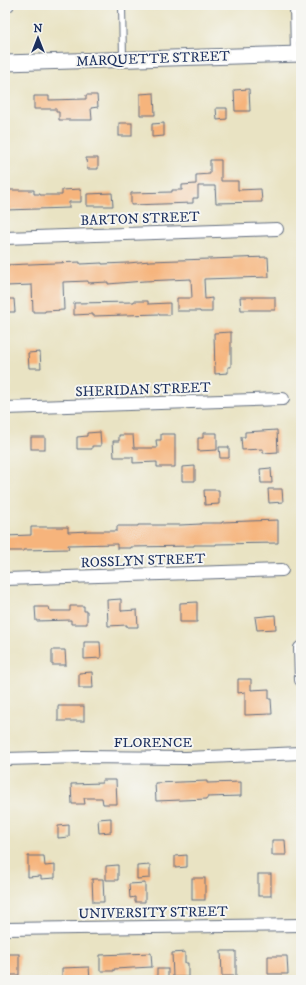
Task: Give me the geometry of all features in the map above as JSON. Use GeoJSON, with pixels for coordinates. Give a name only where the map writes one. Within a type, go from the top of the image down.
{"type":"FeatureCollection","features":[{"type":"Feature","properties":{"kind":"street","name":"MARQUETTE STREET"},"geometry":{"type":"LineString","coordinates":[[5,63],[298,54]]}},
{"type":"Feature","properties":{"kind":"street","name":"BARTON STREET"},"geometry":{"type":"LineString","coordinates":[[5,238],[277,229]]}},
{"type":"Feature","properties":{"kind":"street","name":"SHERIDAN STREET"},"geometry":{"type":"LineString","coordinates":[[5,408],[283,399]]}},
{"type":"Feature","properties":{"kind":"street","name":"ROSSLYN STREET"},"geometry":{"type":"LineString","coordinates":[[5,579],[282,570]]}},
{"type":"Feature","properties":{"kind":"street"},"geometry":{"type":"LineString","coordinates":[[300,648],[301,680]]}},
{"type":"Feature","properties":{"kind":"street","name":"FLORENCE"},"geometry":{"type":"LineString","coordinates":[[5,759],[81,757],[186,758],[301,753]]}},
{"type":"Feature","properties":{"kind":"street","name":"UNIVERSITY STREET"},"geometry":{"type":"LineString","coordinates":[[5,929],[301,925]]}},
{"type":"Feature","properties":{"kind":"lane"},"geometry":{"type":"LineString","coordinates":[[122,5],[123,59]]}},
{"type":"Feature","properties":{"kind":"lane"},"geometry":{"type":"LineString","coordinates":[[294,5],[298,54]]}},
{"type":"Feature","properties":{"kind":"building"},"geometry":{"type":"Polygon","coordinates":[[[249,89],[250,111],[235,111],[234,90],[249,89]]]}},
{"type":"Feature","properties":{"kind":"building"},"geometry":{"type":"Polygon","coordinates":[[[154,93],[155,115],[140,115],[140,94],[154,93]]]}},
{"type":"Feature","properties":{"kind":"building"},"geometry":{"type":"Polygon","coordinates":[[[86,95],[97,95],[98,107],[91,108],[92,120],[59,120],[59,112],[56,112],[56,109],[34,109],[34,96],[49,96],[49,100],[86,99],[86,95]]]}},
{"type":"Feature","properties":{"kind":"building"},"geometry":{"type":"Polygon","coordinates":[[[216,108],[227,108],[227,119],[217,120],[216,108]]]}},
{"type":"Feature","properties":{"kind":"building"},"geometry":{"type":"Polygon","coordinates":[[[119,123],[132,123],[132,136],[119,136],[119,123]]]}},
{"type":"Feature","properties":{"kind":"building"},"geometry":{"type":"Polygon","coordinates":[[[164,123],[164,136],[152,137],[152,124],[164,123]]]}},
{"type":"Feature","properties":{"kind":"building"},"geometry":{"type":"Polygon","coordinates":[[[86,158],[98,158],[98,169],[87,169],[86,158]]]}},
{"type":"Feature","properties":{"kind":"building"},"geometry":{"type":"Polygon","coordinates":[[[210,160],[221,160],[221,181],[238,181],[238,190],[261,189],[262,202],[216,203],[215,186],[198,186],[198,198],[193,198],[193,203],[131,205],[131,193],[172,192],[172,190],[182,190],[182,185],[196,184],[196,175],[210,174],[210,160]]]}},
{"type":"Feature","properties":{"kind":"building"},"geometry":{"type":"Polygon","coordinates":[[[81,189],[81,202],[69,202],[69,208],[6,210],[6,190],[34,190],[34,194],[62,195],[62,190],[81,189]]]}},
{"type":"Feature","properties":{"kind":"building"},"geometry":{"type":"Polygon","coordinates":[[[112,193],[113,206],[87,206],[87,194],[112,193]]]}},
{"type":"Feature","properties":{"kind":"building"},"geometry":{"type":"Polygon","coordinates":[[[268,257],[269,277],[204,279],[205,299],[212,298],[212,312],[177,311],[177,298],[192,298],[191,279],[108,284],[108,282],[88,283],[88,281],[63,282],[64,310],[45,312],[33,312],[32,285],[6,286],[5,265],[80,262],[80,264],[102,264],[268,257]]]}},
{"type":"Feature","properties":{"kind":"building"},"geometry":{"type":"Polygon","coordinates":[[[240,297],[275,297],[275,310],[241,310],[240,297]]]}},
{"type":"Feature","properties":{"kind":"building"},"geometry":{"type":"Polygon","coordinates":[[[5,299],[14,299],[15,312],[5,312],[5,299]]]}},
{"type":"Feature","properties":{"kind":"building"},"geometry":{"type":"Polygon","coordinates":[[[148,301],[148,304],[170,303],[170,315],[74,315],[74,303],[148,301]]]}},
{"type":"Feature","properties":{"kind":"building"},"geometry":{"type":"Polygon","coordinates":[[[231,332],[231,367],[228,367],[228,373],[215,374],[214,333],[231,332]]]}},
{"type":"Feature","properties":{"kind":"building"},"geometry":{"type":"Polygon","coordinates":[[[40,352],[41,368],[29,368],[28,353],[40,352]]]}},
{"type":"Feature","properties":{"kind":"building"},"geometry":{"type":"Polygon","coordinates":[[[277,430],[278,452],[263,453],[263,449],[242,450],[241,437],[245,437],[245,432],[277,430]]]}},
{"type":"Feature","properties":{"kind":"building"},"geometry":{"type":"Polygon","coordinates":[[[100,432],[101,446],[92,446],[92,449],[77,449],[77,437],[87,436],[87,433],[100,432]]]}},
{"type":"Feature","properties":{"kind":"building"},"geometry":{"type":"Polygon","coordinates":[[[203,433],[217,433],[217,450],[198,451],[198,438],[203,438],[203,433]]]}},
{"type":"Feature","properties":{"kind":"building"},"geometry":{"type":"Polygon","coordinates":[[[161,434],[175,434],[175,467],[157,467],[157,462],[133,463],[133,457],[114,457],[113,441],[119,441],[119,435],[133,435],[134,448],[157,448],[156,440],[161,440],[161,434]]]}},
{"type":"Feature","properties":{"kind":"building"},"geometry":{"type":"Polygon","coordinates":[[[31,437],[45,437],[45,449],[31,449],[31,437]]]}},
{"type":"Feature","properties":{"kind":"building"},"geometry":{"type":"Polygon","coordinates":[[[219,447],[229,447],[229,458],[220,458],[219,447]]]}},
{"type":"Feature","properties":{"kind":"building"},"geometry":{"type":"Polygon","coordinates":[[[195,466],[195,481],[182,481],[182,467],[195,466]]]}},
{"type":"Feature","properties":{"kind":"building"},"geometry":{"type":"Polygon","coordinates":[[[271,468],[272,483],[261,483],[260,469],[271,468]]]}},
{"type":"Feature","properties":{"kind":"building"},"geometry":{"type":"Polygon","coordinates":[[[268,489],[282,489],[283,502],[269,503],[268,489]]]}},
{"type":"Feature","properties":{"kind":"building"},"geometry":{"type":"Polygon","coordinates":[[[204,490],[219,490],[219,504],[205,505],[204,490]]]}},
{"type":"Feature","properties":{"kind":"building"},"geometry":{"type":"Polygon","coordinates":[[[278,520],[278,543],[131,548],[117,548],[117,544],[68,545],[69,549],[5,551],[5,536],[31,535],[31,527],[68,527],[68,532],[117,531],[117,526],[180,525],[278,520]]]}},
{"type":"Feature","properties":{"kind":"building"},"geometry":{"type":"Polygon","coordinates":[[[121,599],[121,611],[137,610],[138,627],[127,627],[127,625],[108,626],[107,600],[121,599]]]}},
{"type":"Feature","properties":{"kind":"building"},"geometry":{"type":"Polygon","coordinates":[[[197,602],[197,622],[180,622],[180,603],[197,602]]]}},
{"type":"Feature","properties":{"kind":"building"},"geometry":{"type":"Polygon","coordinates":[[[70,606],[84,606],[84,611],[87,611],[87,624],[71,624],[71,620],[36,621],[35,607],[49,607],[50,611],[70,611],[70,606]]]}},
{"type":"Feature","properties":{"kind":"building"},"geometry":{"type":"Polygon","coordinates":[[[275,615],[276,629],[257,630],[255,617],[275,615]]]}},
{"type":"Feature","properties":{"kind":"building"},"geometry":{"type":"Polygon","coordinates":[[[84,642],[100,642],[101,658],[84,659],[84,642]]]}},
{"type":"Feature","properties":{"kind":"building"},"geometry":{"type":"Polygon","coordinates":[[[52,650],[65,650],[66,665],[52,665],[52,650]]]}},
{"type":"Feature","properties":{"kind":"building"},"geometry":{"type":"Polygon","coordinates":[[[92,672],[93,688],[79,688],[79,673],[92,672]]]}},
{"type":"Feature","properties":{"kind":"building"},"geometry":{"type":"Polygon","coordinates":[[[238,679],[251,679],[251,690],[269,689],[272,714],[245,715],[245,692],[238,693],[238,679]]]}},
{"type":"Feature","properties":{"kind":"building"},"geometry":{"type":"Polygon","coordinates":[[[58,706],[84,706],[84,721],[58,721],[58,706]]]}},
{"type":"Feature","properties":{"kind":"building"},"geometry":{"type":"Polygon","coordinates":[[[102,780],[116,780],[117,804],[103,804],[102,798],[84,798],[85,804],[72,804],[71,784],[102,783],[102,780]]]}},
{"type":"Feature","properties":{"kind":"building"},"geometry":{"type":"Polygon","coordinates":[[[207,781],[207,783],[241,782],[241,796],[156,801],[155,783],[207,781]]]}},
{"type":"Feature","properties":{"kind":"building"},"geometry":{"type":"Polygon","coordinates":[[[111,818],[111,832],[99,833],[98,819],[111,818]]]}},
{"type":"Feature","properties":{"kind":"building"},"geometry":{"type":"Polygon","coordinates":[[[69,825],[69,837],[58,838],[58,826],[69,825]]]}},
{"type":"Feature","properties":{"kind":"building"},"geometry":{"type":"Polygon","coordinates":[[[272,840],[285,840],[286,855],[272,855],[272,840]]]}},
{"type":"Feature","properties":{"kind":"building"},"geometry":{"type":"Polygon","coordinates":[[[187,855],[187,867],[175,868],[175,856],[187,855]]]}},
{"type":"Feature","properties":{"kind":"building"},"geometry":{"type":"Polygon","coordinates":[[[28,856],[44,856],[45,866],[55,865],[55,878],[41,879],[41,876],[28,877],[28,856]]]}},
{"type":"Feature","properties":{"kind":"building"},"geometry":{"type":"Polygon","coordinates":[[[118,865],[118,880],[106,880],[106,866],[118,865]]]}},
{"type":"Feature","properties":{"kind":"building"},"geometry":{"type":"Polygon","coordinates":[[[150,865],[150,878],[137,879],[137,866],[150,865]]]}},
{"type":"Feature","properties":{"kind":"building"},"geometry":{"type":"Polygon","coordinates":[[[258,874],[271,874],[271,896],[258,896],[258,874]]]}},
{"type":"Feature","properties":{"kind":"building"},"geometry":{"type":"Polygon","coordinates":[[[192,878],[205,878],[205,900],[192,900],[192,878]]]}},
{"type":"Feature","properties":{"kind":"building"},"geometry":{"type":"Polygon","coordinates":[[[92,879],[103,879],[104,902],[93,902],[92,879]]]}},
{"type":"Feature","properties":{"kind":"building"},"geometry":{"type":"Polygon","coordinates":[[[145,883],[145,902],[135,902],[135,897],[130,898],[129,884],[145,883]]]}},
{"type":"Feature","properties":{"kind":"building"},"geometry":{"type":"Polygon","coordinates":[[[221,951],[236,951],[236,976],[222,976],[221,951]]]}},
{"type":"Feature","properties":{"kind":"building"},"geometry":{"type":"Polygon","coordinates":[[[185,952],[185,963],[188,963],[188,977],[173,977],[172,953],[185,952]]]}},
{"type":"Feature","properties":{"kind":"building"},"geometry":{"type":"Polygon","coordinates":[[[151,953],[152,967],[100,971],[100,955],[151,953]]]}},
{"type":"Feature","properties":{"kind":"building"},"geometry":{"type":"Polygon","coordinates":[[[5,954],[19,954],[19,975],[5,975],[5,954]]]}},
{"type":"Feature","properties":{"kind":"building"},"geometry":{"type":"Polygon","coordinates":[[[268,956],[287,956],[288,974],[268,974],[268,956]]]}},
{"type":"Feature","properties":{"kind":"building"},"geometry":{"type":"Polygon","coordinates":[[[89,967],[90,980],[62,980],[62,968],[89,967]]]}},
{"type":"Feature","properties":{"kind":"building"},"geometry":{"type":"Polygon","coordinates":[[[157,969],[168,969],[168,980],[157,980],[157,969]]]}}]}
